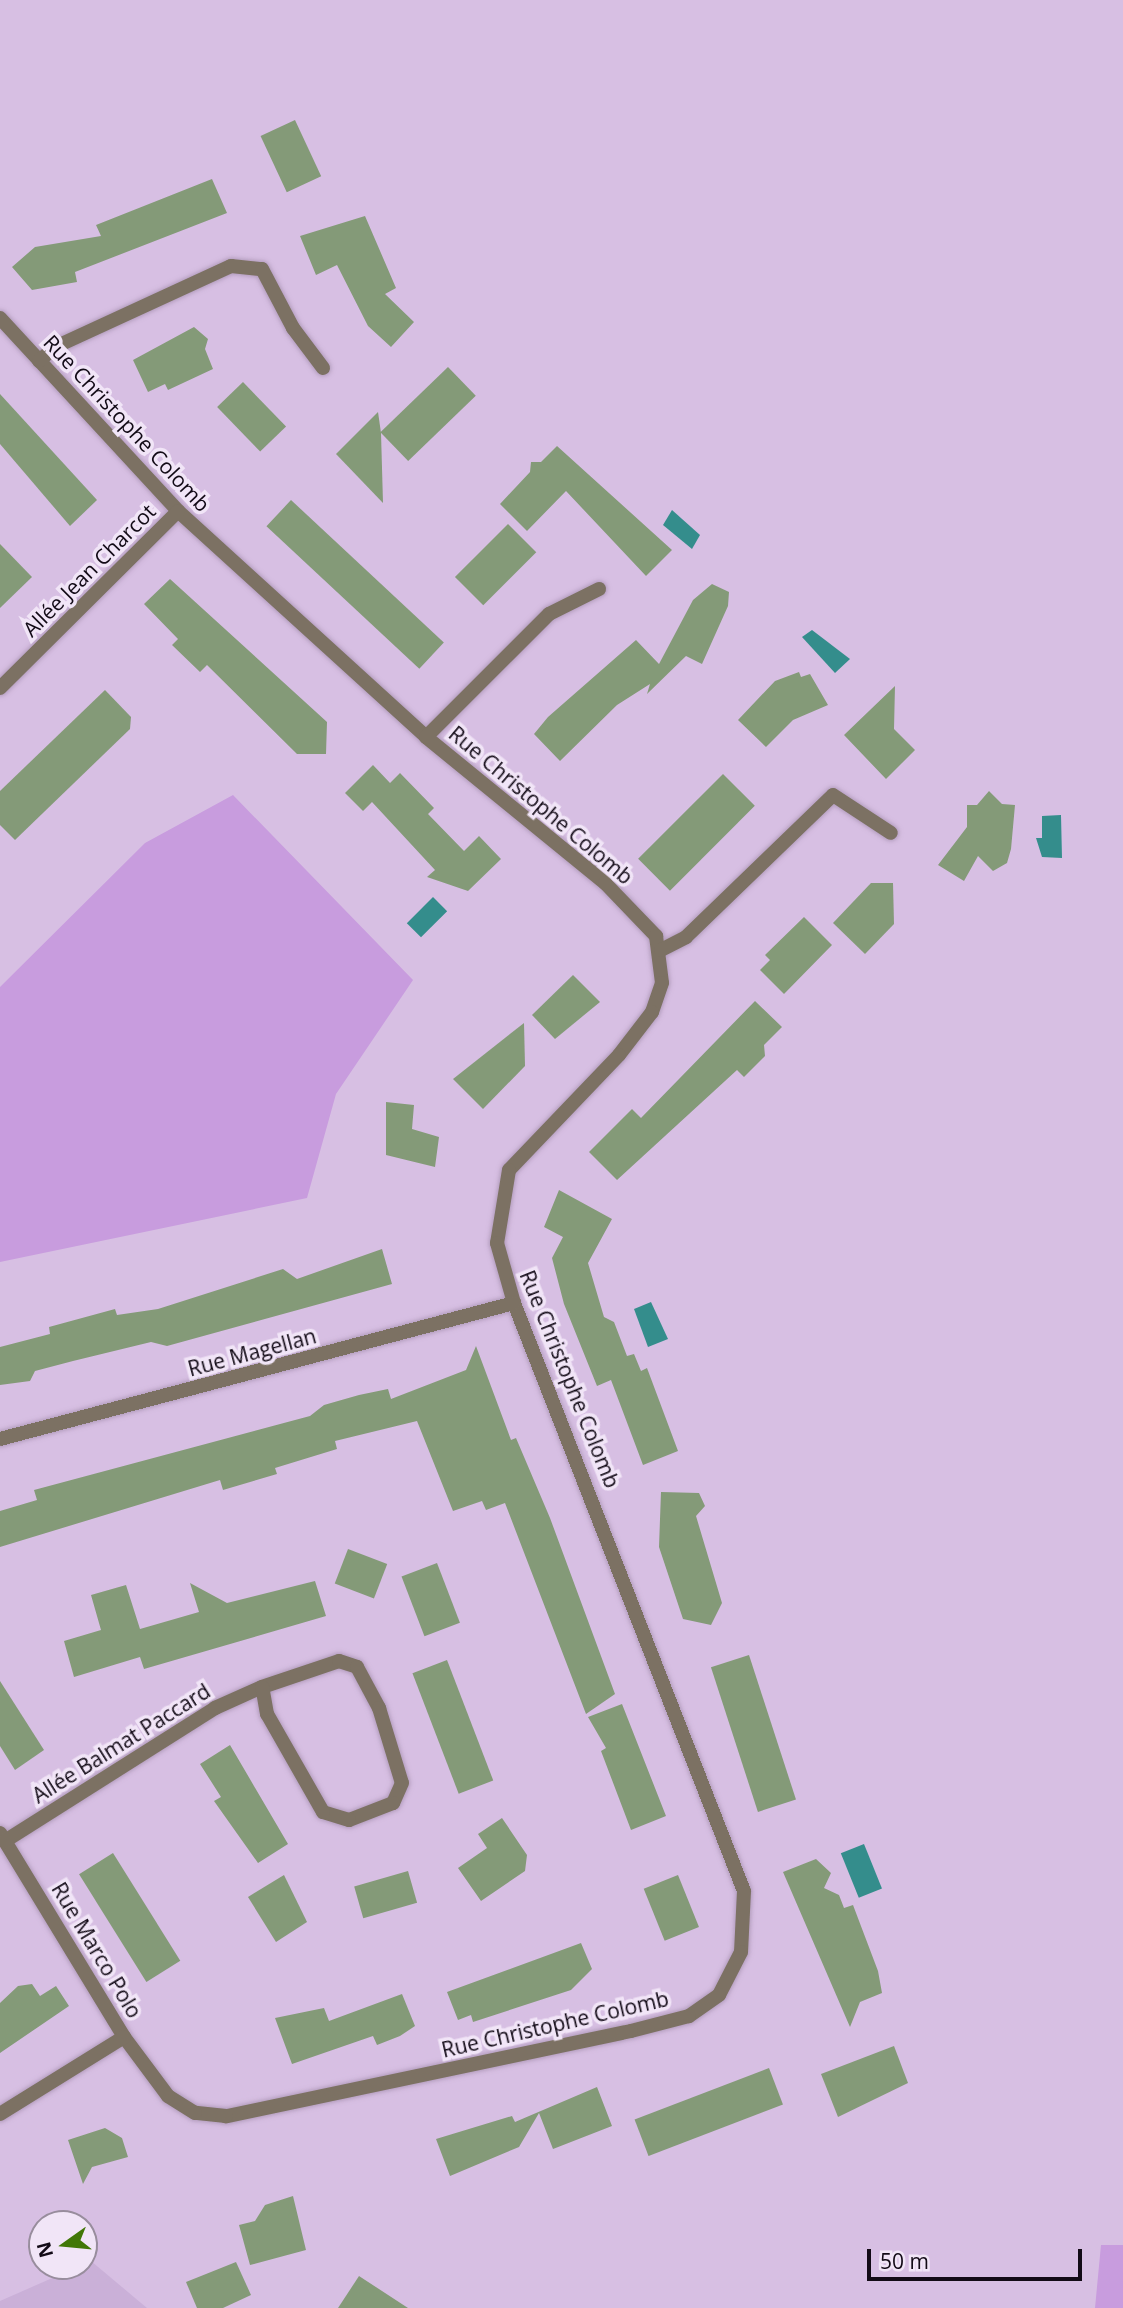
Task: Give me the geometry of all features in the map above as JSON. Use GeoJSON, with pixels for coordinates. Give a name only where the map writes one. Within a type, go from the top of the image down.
{"type":"FeatureCollection","features":[{"type":"Feature","properties":{"kind":"street"},"geometry":{"type":"LineString","coordinates":[[39,361],[55,347],[231,266],[262,269],[293,328],[324,368]]}},
{"type":"Feature","properties":{"kind":"street","name":"Rue Christophe Colomb"},"geometry":{"type":"LineString","coordinates":[[0,318],[178,511],[426,737],[614,891],[642,917],[661,950],[662,983],[638,1032],[509,1170],[497,1243],[514,1303],[744,1891],[741,1952],[719,1995],[689,2016],[631,2031],[226,2116],[195,2113],[168,2096],[124,2037]]}},
{"type":"Feature","properties":{"kind":"street","name":"Allée Jean Charcot"},"geometry":{"type":"LineString","coordinates":[[0,688],[178,511]]}},
{"type":"Feature","properties":{"kind":"street"},"geometry":{"type":"LineString","coordinates":[[426,737],[549,614],[599,589]]}},
{"type":"Feature","properties":{"kind":"street"},"geometry":{"type":"LineString","coordinates":[[661,950],[686,937],[833,796],[891,833]]}},
{"type":"Feature","properties":{"kind":"street","name":"Rue Magellan"},"geometry":{"type":"LineString","coordinates":[[0,1439],[514,1303]]}},
{"type":"Feature","properties":{"kind":"street","name":"Allée Balmat Paccard"},"geometry":{"type":"LineString","coordinates":[[3,1837],[215,1708],[262,1687],[339,1661],[356,1667],[379,1708],[402,1783],[393,1803],[349,1820],[323,1812],[267,1714],[262,1687]]}},
{"type":"Feature","properties":{"kind":"street","name":"Rue Marco Polo"},"geometry":{"type":"LineString","coordinates":[[0,2114],[124,2037],[3,1837]]}},
{"type":"Feature","properties":{"kind":"shaded area"},"geometry":{"type":"Polygon","coordinates":[[[672,510],[700,535],[692,549],[663,525],[672,510]]]}},
{"type":"Feature","properties":{"kind":"shaded area"},"geometry":{"type":"Polygon","coordinates":[[[812,630],[850,659],[835,673],[802,637],[812,630]]]}},
{"type":"Feature","properties":{"kind":"shaded area"},"geometry":{"type":"Polygon","coordinates":[[[233,795],[413,980],[336,1094],[307,1198],[0,1262],[0,987],[145,843],[233,795]]]}},
{"type":"Feature","properties":{"kind":"shaded area"},"geometry":{"type":"Polygon","coordinates":[[[1061,815],[1062,858],[1042,857],[1036,838],[1042,838],[1042,816],[1061,815]]]}},
{"type":"Feature","properties":{"kind":"shaded area"},"geometry":{"type":"Polygon","coordinates":[[[433,897],[447,911],[421,937],[407,923],[433,897]]]}},
{"type":"Feature","properties":{"kind":"shaded area"},"geometry":{"type":"Polygon","coordinates":[[[651,1302],[668,1339],[648,1347],[634,1309],[651,1302]]]}},
{"type":"Feature","properties":{"kind":"shaded area"},"geometry":{"type":"Polygon","coordinates":[[[864,1844],[882,1889],[859,1898],[841,1853],[864,1844]]]}},
{"type":"Feature","properties":{"kind":"shaded area"},"geometry":{"type":"Polygon","coordinates":[[[1101,2245],[1123,2245],[1123,2308],[1095,2308],[1101,2245]]]}},
{"type":"Feature","properties":{"kind":"shaded area"},"geometry":{"type":"Polygon","coordinates":[[[98,2267],[147,2308],[0,2308],[0,2301],[48,2280],[98,2280],[98,2267]]]}},
{"type":"Feature","properties":{"kind":"building"},"geometry":{"type":"Polygon","coordinates":[[[295,120],[321,176],[287,192],[261,136],[295,120]]]}},
{"type":"Feature","properties":{"kind":"building"},"geometry":{"type":"Polygon","coordinates":[[[212,179],[227,213],[75,272],[77,282],[32,290],[12,267],[35,247],[101,236],[96,225],[212,179]]]}},
{"type":"Feature","properties":{"kind":"building"},"geometry":{"type":"Polygon","coordinates":[[[365,216],[396,288],[385,294],[414,322],[391,347],[368,326],[337,265],[316,275],[300,236],[365,216]]]}},
{"type":"Feature","properties":{"kind":"building"},"geometry":{"type":"Polygon","coordinates":[[[194,327],[208,339],[205,349],[213,369],[168,390],[165,384],[148,392],[133,360],[194,327]]]}},
{"type":"Feature","properties":{"kind":"building"},"geometry":{"type":"Polygon","coordinates":[[[448,367],[476,396],[408,461],[380,432],[448,367]]]}},
{"type":"Feature","properties":{"kind":"building"},"geometry":{"type":"Polygon","coordinates":[[[243,382],[286,427],[260,452],[217,407],[243,382]]]}},
{"type":"Feature","properties":{"kind":"building"},"geometry":{"type":"Polygon","coordinates":[[[0,394],[97,500],[70,526],[0,444],[0,394]]]}},
{"type":"Feature","properties":{"kind":"building"},"geometry":{"type":"Polygon","coordinates":[[[378,412],[381,433],[383,503],[336,454],[378,412]]]}},
{"type":"Feature","properties":{"kind":"building"},"geometry":{"type":"Polygon","coordinates":[[[557,446],[672,550],[646,576],[566,491],[527,531],[500,504],[530,472],[531,462],[541,462],[557,446]]]}},
{"type":"Feature","properties":{"kind":"building"},"geometry":{"type":"Polygon","coordinates":[[[291,500],[444,643],[419,669],[266,526],[291,500]]]}},
{"type":"Feature","properties":{"kind":"building"},"geometry":{"type":"Polygon","coordinates":[[[508,524],[536,552],[483,605],[455,577],[508,524]]]}},
{"type":"Feature","properties":{"kind":"building"},"geometry":{"type":"Polygon","coordinates":[[[0,544],[32,577],[0,608],[0,544]]]}},
{"type":"Feature","properties":{"kind":"building"},"geometry":{"type":"Polygon","coordinates":[[[170,579],[327,722],[326,754],[297,754],[207,665],[200,672],[172,645],[178,639],[144,604],[170,579]]]}},
{"type":"Feature","properties":{"kind":"building"},"geometry":{"type":"Polygon","coordinates":[[[712,584],[729,592],[728,606],[702,664],[686,656],[647,694],[650,684],[617,705],[560,761],[534,734],[548,717],[636,640],[659,664],[693,600],[712,584]]]}},
{"type":"Feature","properties":{"kind":"building"},"geometry":{"type":"Polygon","coordinates":[[[799,672],[801,677],[810,674],[828,705],[793,720],[766,747],[738,720],[775,681],[799,672]]]}},
{"type":"Feature","properties":{"kind":"building"},"geometry":{"type":"Polygon","coordinates":[[[895,686],[894,729],[915,750],[886,779],[844,735],[895,686]]]}},
{"type":"Feature","properties":{"kind":"building"},"geometry":{"type":"Polygon","coordinates":[[[105,690],[131,717],[130,729],[15,840],[0,825],[0,791],[105,690]]]}},
{"type":"Feature","properties":{"kind":"building"},"geometry":{"type":"Polygon","coordinates":[[[373,765],[390,783],[400,773],[434,808],[428,814],[464,851],[479,836],[501,859],[468,891],[427,877],[435,870],[372,802],[363,811],[345,793],[373,765]]]}},
{"type":"Feature","properties":{"kind":"building"},"geometry":{"type":"Polygon","coordinates":[[[723,774],[755,806],[670,891],[638,859],[723,774]]]}},
{"type":"Feature","properties":{"kind":"building"},"geometry":{"type":"Polygon","coordinates":[[[989,791],[1002,804],[1015,805],[1011,849],[1007,863],[993,871],[978,856],[964,881],[938,865],[967,827],[967,805],[977,805],[989,791]]]}},
{"type":"Feature","properties":{"kind":"building"},"geometry":{"type":"Polygon","coordinates":[[[871,883],[893,883],[894,924],[865,954],[833,923],[871,883]]]}},
{"type":"Feature","properties":{"kind":"building"},"geometry":{"type":"Polygon","coordinates":[[[804,917],[832,945],[784,994],[760,970],[770,960],[765,955],[804,917]]]}},
{"type":"Feature","properties":{"kind":"building"},"geometry":{"type":"Polygon","coordinates":[[[573,975],[600,1002],[555,1039],[532,1015],[573,975]]]}},
{"type":"Feature","properties":{"kind":"building"},"geometry":{"type":"Polygon","coordinates":[[[755,1001],[782,1027],[764,1045],[765,1056],[744,1077],[737,1070],[617,1180],[589,1152],[632,1109],[641,1118],[755,1001]]]}},
{"type":"Feature","properties":{"kind":"building"},"geometry":{"type":"Polygon","coordinates":[[[524,1023],[525,1066],[483,1109],[453,1079],[524,1023]]]}},
{"type":"Feature","properties":{"kind":"building"},"geometry":{"type":"Polygon","coordinates":[[[386,1102],[414,1105],[412,1129],[439,1137],[435,1167],[386,1155],[386,1102]]]}},
{"type":"Feature","properties":{"kind":"building"},"geometry":{"type":"Polygon","coordinates":[[[559,1190],[612,1219],[588,1263],[604,1317],[614,1322],[627,1356],[634,1354],[641,1371],[647,1368],[678,1451],[643,1465],[611,1380],[597,1386],[564,1304],[552,1258],[563,1237],[544,1227],[559,1190]]]}},
{"type":"Feature","properties":{"kind":"building"},"geometry":{"type":"Polygon","coordinates":[[[382,1249],[392,1284],[167,1346],[151,1342],[73,1361],[35,1371],[30,1381],[0,1385],[0,1347],[50,1334],[49,1327],[115,1309],[117,1315],[158,1309],[283,1269],[297,1279],[382,1249]]]}},
{"type":"Feature","properties":{"kind":"building"},"geometry":{"type":"Polygon","coordinates":[[[476,1346],[511,1440],[516,1438],[550,1518],[615,1694],[586,1714],[505,1503],[486,1510],[482,1501],[453,1511],[417,1421],[335,1441],[337,1449],[275,1468],[277,1474],[223,1490],[220,1480],[0,1547],[0,1511],[37,1500],[34,1490],[310,1416],[324,1405],[359,1395],[388,1389],[391,1399],[466,1370],[476,1346]]]}},
{"type":"Feature","properties":{"kind":"building"},"geometry":{"type":"Polygon","coordinates":[[[661,1492],[699,1493],[705,1506],[696,1516],[722,1603],[711,1625],[683,1619],[659,1547],[661,1492]]]}},
{"type":"Feature","properties":{"kind":"building"},"geometry":{"type":"Polygon","coordinates":[[[348,1549],[387,1564],[374,1599],[335,1584],[348,1549]]]}},
{"type":"Feature","properties":{"kind":"building"},"geometry":{"type":"Polygon","coordinates":[[[437,1563],[460,1623],[424,1636],[402,1577],[437,1563]]]}},
{"type":"Feature","properties":{"kind":"building"},"geometry":{"type":"Polygon","coordinates":[[[315,1581],[326,1616],[144,1669],[140,1657],[74,1677],[64,1641],[101,1630],[91,1595],[126,1585],[140,1629],[199,1612],[190,1583],[227,1603],[315,1581]]]}},
{"type":"Feature","properties":{"kind":"building"},"geometry":{"type":"Polygon","coordinates":[[[749,1655],[796,1800],[758,1812],[711,1667],[749,1655]]]}},
{"type":"Feature","properties":{"kind":"building"},"geometry":{"type":"Polygon","coordinates":[[[447,1660],[493,1780],[459,1794],[412,1673],[447,1660]]]}},
{"type":"Feature","properties":{"kind":"building"},"geometry":{"type":"Polygon","coordinates":[[[0,1681],[44,1750],[15,1770],[0,1746],[0,1681]]]}},
{"type":"Feature","properties":{"kind":"building"},"geometry":{"type":"Polygon","coordinates":[[[622,1704],[666,1816],[631,1830],[601,1751],[606,1748],[588,1717],[622,1704]]]}},
{"type":"Feature","properties":{"kind":"building"},"geometry":{"type":"Polygon","coordinates":[[[230,1745],[288,1844],[258,1863],[214,1801],[221,1797],[200,1764],[230,1745]]]}},
{"type":"Feature","properties":{"kind":"building"},"geometry":{"type":"Polygon","coordinates":[[[502,1818],[527,1855],[525,1871],[481,1901],[458,1868],[487,1848],[478,1834],[502,1818]]]}},
{"type":"Feature","properties":{"kind":"building"},"geometry":{"type":"Polygon","coordinates":[[[113,1853],[180,1961],[146,1982],[79,1874],[113,1853]]]}},
{"type":"Feature","properties":{"kind":"building"},"geometry":{"type":"Polygon","coordinates":[[[816,1859],[831,1873],[824,1888],[839,1895],[844,1908],[853,1905],[878,1971],[882,1993],[860,2002],[850,2027],[783,1872],[816,1859]]]}},
{"type":"Feature","properties":{"kind":"building"},"geometry":{"type":"Polygon","coordinates":[[[408,1871],[417,1903],[363,1918],[354,1886],[408,1871]]]}},
{"type":"Feature","properties":{"kind":"building"},"geometry":{"type":"Polygon","coordinates":[[[284,1875],[307,1922],[276,1942],[248,1897],[284,1875]]]}},
{"type":"Feature","properties":{"kind":"building"},"geometry":{"type":"Polygon","coordinates":[[[678,1875],[699,1927],[665,1941],[644,1889],[678,1875]]]}},
{"type":"Feature","properties":{"kind":"building"},"geometry":{"type":"Polygon","coordinates":[[[581,1943],[592,1969],[571,1990],[473,2022],[471,2015],[458,2020],[447,1992],[581,1943]]]}},
{"type":"Feature","properties":{"kind":"building"},"geometry":{"type":"Polygon","coordinates":[[[32,1984],[40,1996],[56,1986],[69,2006],[0,2053],[0,2003],[18,1986],[32,1984]]]}},
{"type":"Feature","properties":{"kind":"building"},"geometry":{"type":"Polygon","coordinates":[[[402,1994],[415,2026],[400,2036],[377,2045],[373,2036],[292,2064],[275,2018],[324,2008],[329,2021],[402,1994]]]}},
{"type":"Feature","properties":{"kind":"building"},"geometry":{"type":"Polygon","coordinates":[[[894,2046],[908,2083],[838,2117],[821,2074],[894,2046]]]}},
{"type":"Feature","properties":{"kind":"building"},"geometry":{"type":"Polygon","coordinates":[[[769,2068],[783,2104],[649,2156],[635,2120],[769,2068]]]}},
{"type":"Feature","properties":{"kind":"building"},"geometry":{"type":"Polygon","coordinates":[[[597,2087],[612,2126],[553,2149],[539,2113],[519,2147],[450,2176],[436,2139],[512,2116],[515,2122],[597,2087]]]}},
{"type":"Feature","properties":{"kind":"building"},"geometry":{"type":"Polygon","coordinates":[[[105,2128],[122,2138],[128,2157],[92,2167],[83,2184],[68,2140],[105,2128]]]}},
{"type":"Feature","properties":{"kind":"building"},"geometry":{"type":"Polygon","coordinates":[[[293,2196],[306,2250],[250,2265],[239,2225],[255,2221],[265,2205],[293,2196]]]}},
{"type":"Feature","properties":{"kind":"building"},"geometry":{"type":"Polygon","coordinates":[[[236,2262],[251,2295],[223,2308],[197,2308],[186,2282],[236,2262]]]}},
{"type":"Feature","properties":{"kind":"building"},"geometry":{"type":"Polygon","coordinates":[[[359,2276],[408,2308],[338,2308],[359,2276]]]}}]}
